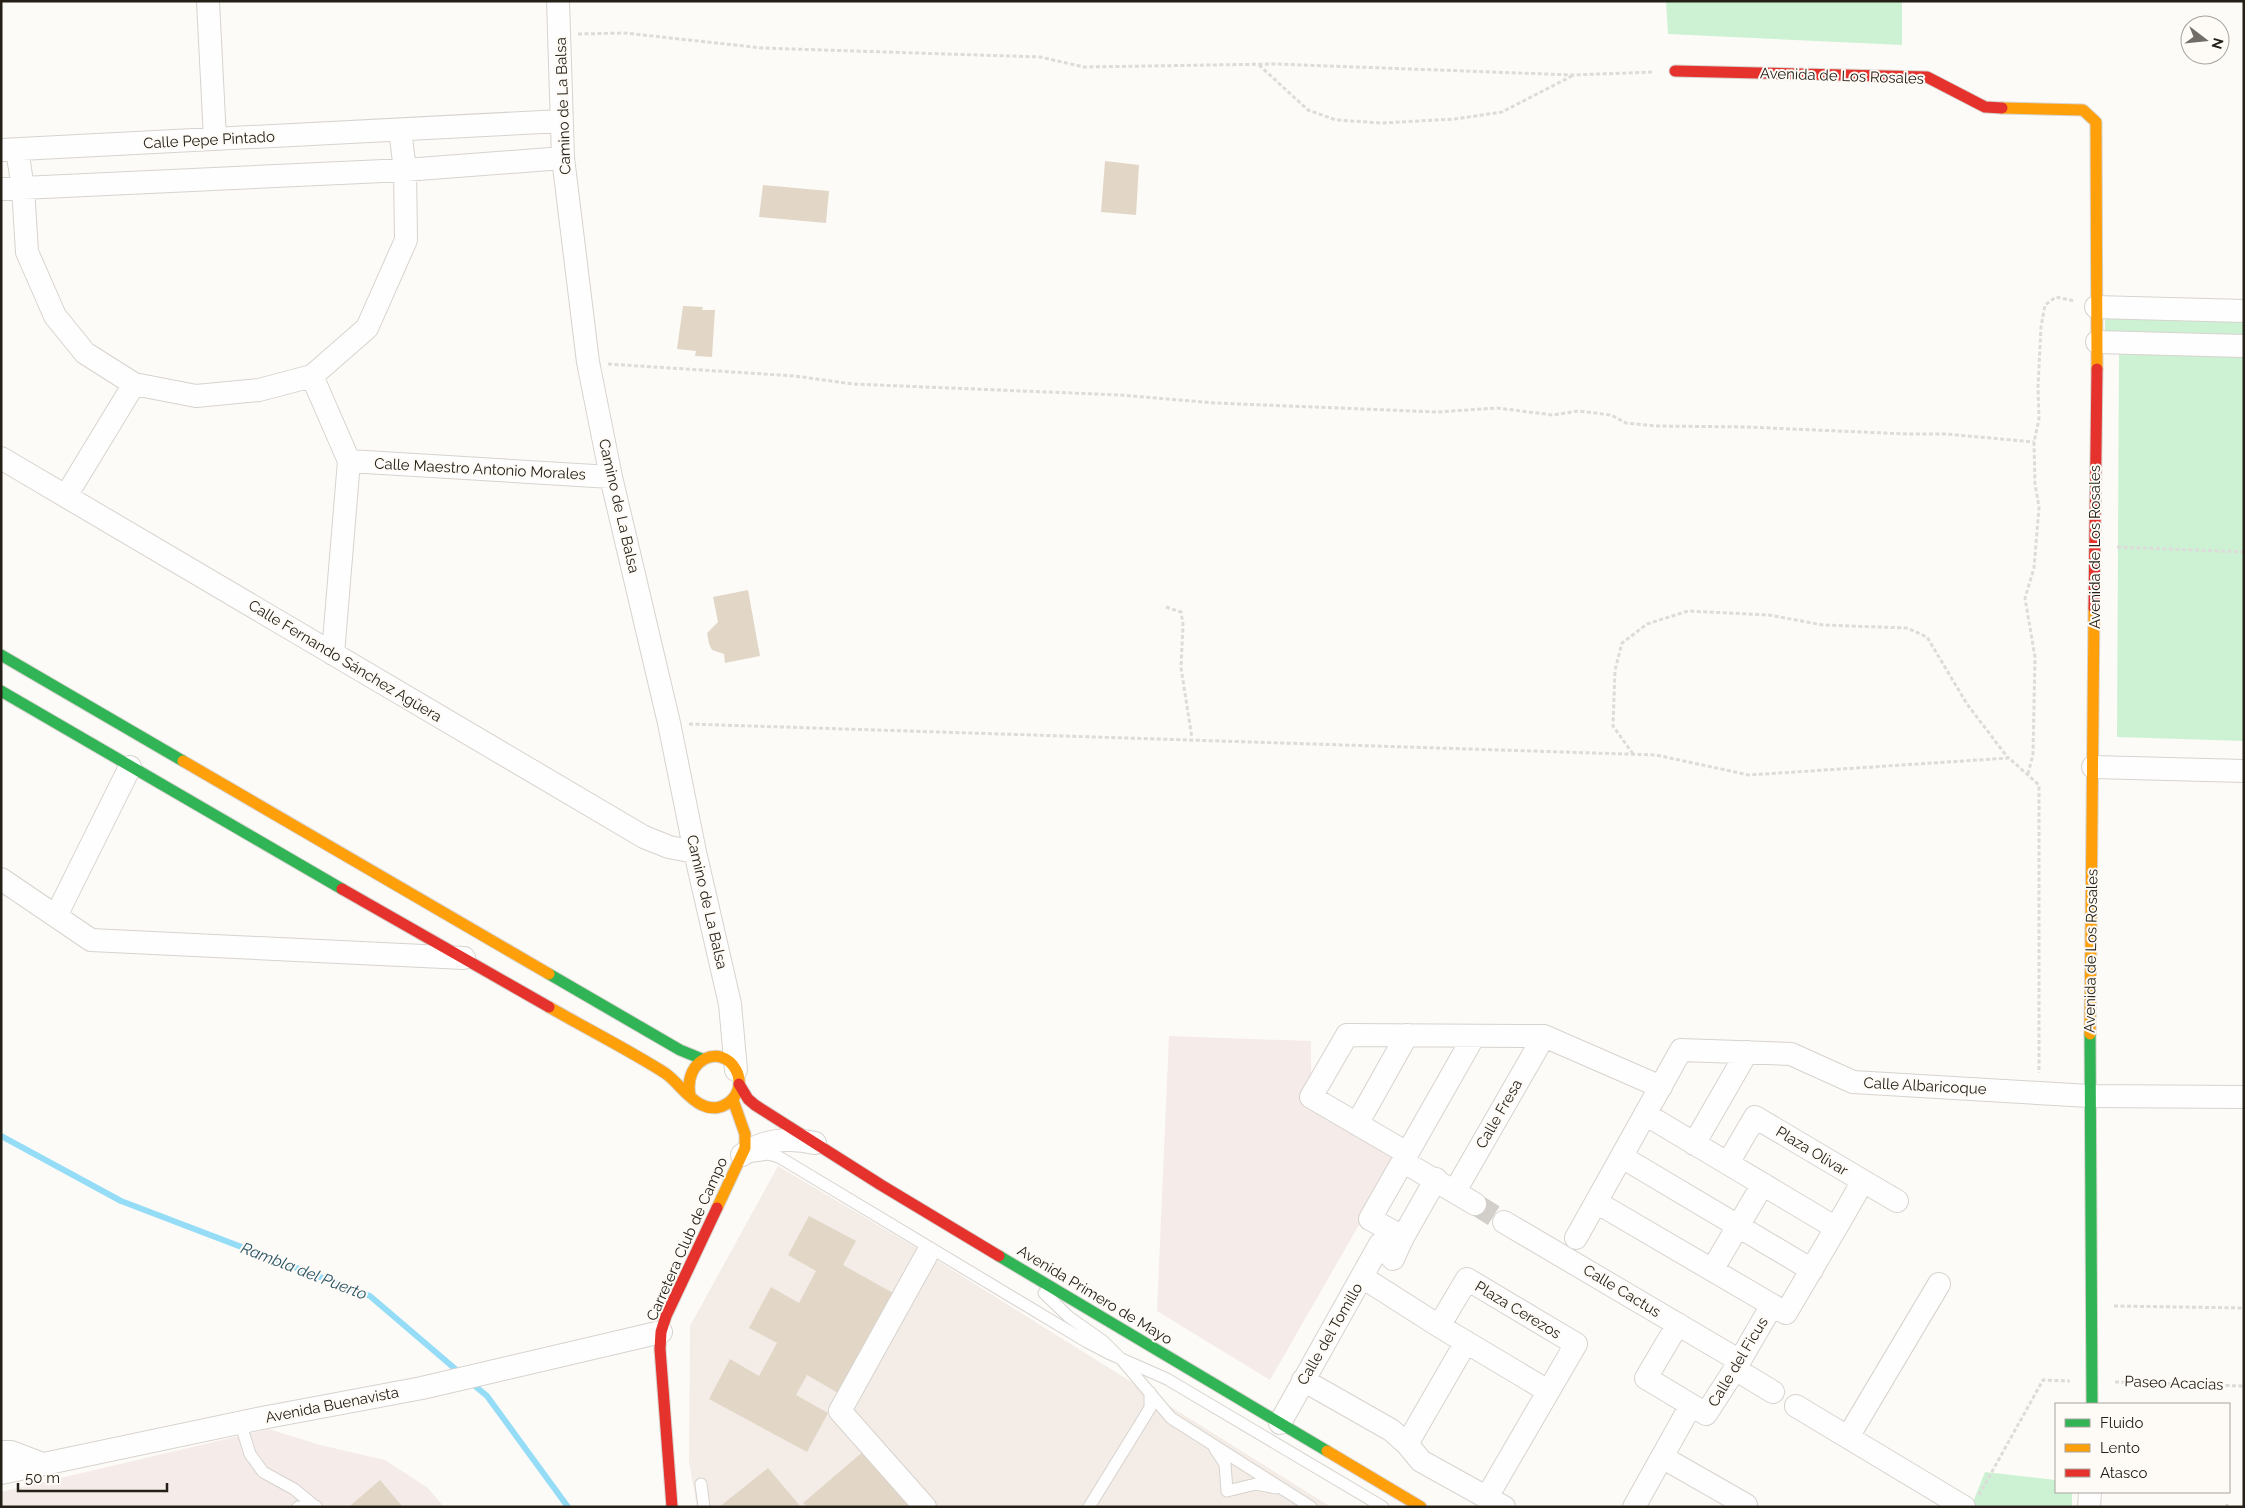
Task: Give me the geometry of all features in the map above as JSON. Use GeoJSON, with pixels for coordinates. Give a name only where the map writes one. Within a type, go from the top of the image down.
{"type":"FeatureCollection","features":[{"type":"Feature","properties":{"kind":"main road","name":"Avenida de Los Rosales"},"geometry":{"type":"LineString","coordinates":[[1674,71],[1927,77],[1985,107],[2083,110],[2096,122],[2090,1096],[2092,1403]]}},
{"type":"Feature","properties":{"kind":"main road"},"geometry":{"type":"LineString","coordinates":[[1,655],[680,1050],[707,1058],[728,1061],[738,1077],[732,1102],[743,1145]]}},
{"type":"Feature","properties":{"kind":"main road"},"geometry":{"type":"LineString","coordinates":[[1,691],[130,755],[466,958],[666,1074],[699,1104],[712,1109],[731,1121],[743,1145]]}},
{"type":"Feature","properties":{"kind":"main road"},"geometry":{"type":"LineString","coordinates":[[113,721],[130,755]]}},
{"type":"Feature","properties":{"kind":"main road"},"geometry":{"type":"LineString","coordinates":[[163,762],[180,760]]}},
{"type":"Feature","properties":{"kind":"main road"},"geometry":{"type":"LineString","coordinates":[[690,1095],[687,1081],[689,1074],[692,1068],[707,1058]]}},
{"type":"Feature","properties":{"kind":"main road","name":"Avenida Primero de Mayo"},"geometry":{"type":"LineString","coordinates":[[738,1077],[748,1099],[755,1105],[819,1144],[861,1173],[1421,1507]]}},
{"type":"Feature","properties":{"kind":"main road"},"geometry":{"type":"LineString","coordinates":[[712,1109],[732,1102]]}},
{"type":"Feature","properties":{"kind":"main road","name":"Avenida Primero de Mayo"},"geometry":{"type":"LineString","coordinates":[[732,1102],[755,1105]]}},
{"type":"Feature","properties":{"kind":"main road","name":"Carretera Club de Campo"},"geometry":{"type":"LineString","coordinates":[[672,1507],[660,1349],[661,1332],[666,1316],[732,1176],[743,1145]]}},
{"type":"Feature","properties":{"kind":"street"},"geometry":{"type":"LineString","coordinates":[[208,1],[215,139]]}},
{"type":"Feature","properties":{"kind":"street","name":"Camino de La Balsa"},"geometry":{"type":"LineString","coordinates":[[558,1],[561,121],[564,158],[579,300],[588,362],[730,1004],[738,1077]]}},
{"type":"Feature","properties":{"kind":"street","name":"Calle Pepe Pintado"},"geometry":{"type":"LineString","coordinates":[[134,384],[85,353],[55,316],[27,252],[12,188],[9,150],[561,121]]}},
{"type":"Feature","properties":{"kind":"street"},"geometry":{"type":"LineString","coordinates":[[66,496],[134,384],[196,396],[259,390],[312,376],[367,328],[406,240],[405,170],[400,130]]}},
{"type":"Feature","properties":{"kind":"street"},"geometry":{"type":"LineString","coordinates":[[12,188],[405,170],[564,158]]}},
{"type":"Feature","properties":{"kind":"street"},"geometry":{"type":"LineString","coordinates":[[2096,307],[2244,311]]}},
{"type":"Feature","properties":{"kind":"street"},"geometry":{"type":"LineString","coordinates":[[2096,342],[2244,346]]}},
{"type":"Feature","properties":{"kind":"street"},"geometry":{"type":"LineString","coordinates":[[312,376],[349,461],[333,654]]}},
{"type":"Feature","properties":{"kind":"street","name":"Calle Fernando Sánchez Agüera"},"geometry":{"type":"LineString","coordinates":[[1,458],[644,837],[669,847],[695,852]]}},
{"type":"Feature","properties":{"kind":"street","name":"Calle Maestro Antonio Morales"},"geometry":{"type":"LineString","coordinates":[[349,461],[612,477]]}},
{"type":"Feature","properties":{"kind":"street"},"geometry":{"type":"LineString","coordinates":[[56,916],[130,755]]}},
{"type":"Feature","properties":{"kind":"street"},"geometry":{"type":"LineString","coordinates":[[2093,767],[2244,772]]}},
{"type":"Feature","properties":{"kind":"street"},"geometry":{"type":"LineString","coordinates":[[1,879],[91,940],[466,958]]}},
{"type":"Feature","properties":{"kind":"street","name":"Camino de La Balsa"},"geometry":{"type":"LineString","coordinates":[[707,1058],[724,1033],[730,1004]]}},
{"type":"Feature","properties":{"kind":"street"},"geometry":{"type":"LineString","coordinates":[[1476,1204],[1445,1185],[1357,1124],[1311,1097],[1347,1035],[1544,1036],[1661,1087]]}},
{"type":"Feature","properties":{"kind":"street"},"geometry":{"type":"LineString","coordinates":[[1357,1124],[1407,1035]]}},
{"type":"Feature","properties":{"kind":"street"},"geometry":{"type":"LineString","coordinates":[[1403,1237],[1370,1219],[1474,1036]]}},
{"type":"Feature","properties":{"kind":"street","name":"Calle Fresa"},"geometry":{"type":"LineString","coordinates":[[1380,1244],[1393,1259],[1403,1237],[1445,1185],[1544,1036]]}},
{"type":"Feature","properties":{"kind":"street","name":"Calle Albaricoque"},"geometry":{"type":"LineString","coordinates":[[1576,1238],[1681,1050],[1791,1054],[1853,1082],[2090,1096],[2244,1097]]}},
{"type":"Feature","properties":{"kind":"street"},"geometry":{"type":"LineString","coordinates":[[1694,1144],[1747,1052]]}},
{"type":"Feature","properties":{"kind":"street"},"geometry":{"type":"LineString","coordinates":[[1645,1114],[1836,1228]]}},
{"type":"Feature","properties":{"kind":"street","name":"Plaza Olivar"},"geometry":{"type":"LineString","coordinates":[[1728,1163],[1755,1117],[1863,1182],[1836,1228]]}},
{"type":"Feature","properties":{"kind":"street"},"geometry":{"type":"LineString","coordinates":[[743,1145],[756,1147],[775,1141],[798,1141],[819,1144]]}},
{"type":"Feature","properties":{"kind":"street"},"geometry":{"type":"LineString","coordinates":[[1622,1157],[1812,1270]]}},
{"type":"Feature","properties":{"kind":"street"},"geometry":{"type":"LineString","coordinates":[[1863,1182],[1897,1201]]}},
{"type":"Feature","properties":{"kind":"street"},"geometry":{"type":"LineString","coordinates":[[1712,1270],[1763,1184]]}},
{"type":"Feature","properties":{"kind":"street"},"geometry":{"type":"LineString","coordinates":[[1596,1202],[1772,1305]]}},
{"type":"Feature","properties":{"kind":"street","name":"Calle Cactus"},"geometry":{"type":"LineString","coordinates":[[1504,1222],[1678,1324],[1773,1392]]}},
{"type":"Feature","properties":{"kind":"street","name":"Calle del Ficus"},"geometry":{"type":"LineString","coordinates":[[1634,1507],[1662,1457],[1699,1409],[1737,1365],[1772,1305],[1786,1314],[1836,1228]]}},
{"type":"Feature","properties":{"kind":"street","name":"Calle del Tomillo"},"geometry":{"type":"LineString","coordinates":[[1280,1423],[1380,1244]]}},
{"type":"Feature","properties":{"kind":"street"},"geometry":{"type":"LineString","coordinates":[[925,1507],[840,1411],[927,1254]]}},
{"type":"Feature","properties":{"kind":"street"},"geometry":{"type":"LineString","coordinates":[[1303,1380],[1391,1430],[1407,1444],[1421,1461],[1496,1502],[1548,1391],[1362,1278]]}},
{"type":"Feature","properties":{"kind":"street","name":"Plaza Cerezos"},"geometry":{"type":"LineString","coordinates":[[1439,1326],[1467,1279],[1576,1344],[1548,1391]]}},
{"type":"Feature","properties":{"kind":"street"},"geometry":{"type":"LineString","coordinates":[[1848,1437],[1939,1284]]}},
{"type":"Feature","properties":{"kind":"street"},"geometry":{"type":"LineString","coordinates":[[1678,1324],[1646,1378],[1699,1409]]}},
{"type":"Feature","properties":{"kind":"street","name":"Avenida Buenavista"},"geometry":{"type":"LineString","coordinates":[[10,1471],[240,1422],[422,1388],[532,1364],[661,1332]]}},
{"type":"Feature","properties":{"kind":"street"},"geometry":{"type":"LineString","coordinates":[[1407,1444],[1466,1342]]}},
{"type":"Feature","properties":{"kind":"street"},"geometry":{"type":"LineString","coordinates":[[1796,1406],[1964,1507]]}},
{"type":"Feature","properties":{"kind":"street"},"geometry":{"type":"LineString","coordinates":[[1,1452],[11,1452],[40,1463],[10,1471]]}},
{"type":"Feature","properties":{"kind":"street"},"geometry":{"type":"LineString","coordinates":[[1662,1457],[1746,1506]]}},
{"type":"Feature","properties":{"kind":"street"},"geometry":{"type":"LineString","coordinates":[[2089,1507],[2090,1493]]}},
{"type":"Feature","properties":{"kind":"lane"},"geometry":{"type":"LineString","coordinates":[[732,1176],[741,1164],[752,1157],[768,1154],[779,1157],[1087,1342],[1174,1383],[1383,1507]]}},
{"type":"Feature","properties":{"kind":"lane"},"geometry":{"type":"LineString","coordinates":[[1022,1269],[1054,1305],[1097,1335],[1122,1360],[1169,1417]]}},
{"type":"Feature","properties":{"kind":"lane"},"geometry":{"type":"LineString","coordinates":[[1089,1507],[1150,1408],[1150,1392]]}},
{"type":"Feature","properties":{"kind":"lane"},"geometry":{"type":"LineString","coordinates":[[1146,1415],[1153,1413],[1169,1417],[1311,1507]]}},
{"type":"Feature","properties":{"kind":"lane"},"geometry":{"type":"LineString","coordinates":[[240,1422],[250,1454],[263,1472],[294,1489],[316,1507]]}},
{"type":"Feature","properties":{"kind":"lane"},"geometry":{"type":"LineString","coordinates":[[1206,1441],[1217,1451],[1225,1464],[1227,1491],[1256,1484],[1271,1486],[1287,1492]]}},
{"type":"Feature","properties":{"kind":"lane"},"geometry":{"type":"LineString","coordinates":[[701,1484],[704,1507]]}},
{"type":"Feature","properties":{"kind":"lane"},"geometry":{"type":"LineString","coordinates":[[300,1507],[316,1507]]}},
{"type":"Feature","properties":{"kind":"path"},"geometry":{"type":"LineString","coordinates":[[560,35],[625,34],[762,48],[1040,57],[1084,67],[1259,64],[1573,75],[1674,71]]}},
{"type":"Feature","properties":{"kind":"path"},"geometry":{"type":"LineString","coordinates":[[1259,64],[1308,110],[1336,120],[1382,123],[1455,119],[1502,112],[1573,75]]}},
{"type":"Feature","properties":{"kind":"path"},"geometry":{"type":"LineString","coordinates":[[2028,774],[2033,754],[2035,658],[2025,598],[2034,568],[2039,507],[2035,484],[2034,442],[2039,419],[2038,386],[2041,327],[2045,305],[2056,297],[2096,307]]}},
{"type":"Feature","properties":{"kind":"path"},"geometry":{"type":"LineString","coordinates":[[588,362],[795,376],[853,384],[1120,395],[1215,403],[1437,412],[1496,408],[1553,415],[1578,411],[1611,415],[1626,423],[1656,426],[1747,427],[1946,434],[2034,442]]}},
{"type":"Feature","properties":{"kind":"path"},"geometry":{"type":"LineString","coordinates":[[2111,547],[2244,552]]}},
{"type":"Feature","properties":{"kind":"path"},"geometry":{"type":"LineString","coordinates":[[1166,607],[1181,612],[1183,624],[1181,668],[1192,738]]}},
{"type":"Feature","properties":{"kind":"path"},"geometry":{"type":"LineString","coordinates":[[1633,754],[1613,726],[1616,670],[1622,643],[1648,624],[1688,611],[1768,615],[1823,626],[1890,626],[1907,628],[1927,637],[1967,704],[2009,758],[2039,785],[2039,1093]]}},
{"type":"Feature","properties":{"kind":"path"},"geometry":{"type":"LineString","coordinates":[[669,723],[1192,738],[1656,755],[1749,775],[2009,758]]}},
{"type":"Feature","properties":{"kind":"path"},"geometry":{"type":"LineString","coordinates":[[2092,1306],[2244,1308]]}},
{"type":"Feature","properties":{"kind":"path","name":"Paseo Acacias"},"geometry":{"type":"LineString","coordinates":[[2114,1382],[2244,1386]]}},
{"type":"Feature","properties":{"kind":"shaded area"},"geometry":{"type":"Polygon","coordinates":[[[1169,1036],[1311,1041],[1311,1108],[1399,1155],[1270,1380],[1157,1311],[1169,1036]]]}},
{"type":"Feature","properties":{"kind":"shaded area"},"geometry":{"type":"Polygon","coordinates":[[[778,1166],[927,1254],[1331,1507],[697,1507],[689,1462],[690,1326],[778,1166]]]}},
{"type":"Feature","properties":{"kind":"shaded area"},"geometry":{"type":"Polygon","coordinates":[[[269,1429],[320,1445],[385,1460],[428,1488],[444,1507],[1,1507],[1,1492],[269,1429]]]}},
{"type":"Feature","properties":{"kind":"green space"},"geometry":{"type":"Polygon","coordinates":[[[1666,1],[1902,1],[1902,45],[1668,34],[1666,1]]]}},
{"type":"Feature","properties":{"kind":"green space"},"geometry":{"type":"Polygon","coordinates":[[[2105,314],[2244,319],[2244,336],[2105,334],[2105,314]]]}},
{"type":"Feature","properties":{"kind":"green space"},"geometry":{"type":"Polygon","coordinates":[[[2119,354],[2244,357],[2244,741],[2117,737],[2119,354]]]}},
{"type":"Feature","properties":{"kind":"green space"},"geometry":{"type":"Polygon","coordinates":[[[1985,1472],[2055,1480],[2055,1493],[2072,1493],[2072,1507],[1971,1507],[1985,1472]]]}},
{"type":"Feature","properties":{"kind":"building"},"geometry":{"type":"Polygon","coordinates":[[[1105,161],[1139,165],[1136,215],[1101,212],[1105,161]]]}},
{"type":"Feature","properties":{"kind":"building"},"geometry":{"type":"Polygon","coordinates":[[[763,185],[829,191],[826,223],[759,217],[763,185]]]}},
{"type":"Feature","properties":{"kind":"building"},"geometry":{"type":"Polygon","coordinates":[[[683,306],[703,307],[702,310],[715,310],[712,357],[695,356],[696,351],[677,349],[683,306]]]}},
{"type":"Feature","properties":{"kind":"building"},"geometry":{"type":"Polygon","coordinates":[[[748,590],[760,656],[725,663],[724,654],[712,650],[707,633],[718,622],[713,597],[748,590]]]}},
{"type":"Feature","properties":{"kind":"building"},"geometry":{"type":"Polygon","coordinates":[[[809,1216],[856,1241],[843,1265],[893,1293],[838,1393],[807,1375],[796,1395],[828,1413],[807,1452],[709,1399],[730,1359],[759,1376],[777,1343],[749,1328],[771,1287],[799,1303],[816,1271],[788,1255],[809,1216]]]}},
{"type":"Feature","properties":{"kind":"building"},"geometry":{"type":"Polygon","coordinates":[[[865,1450],[914,1507],[807,1507],[803,1503],[865,1450]]]}},
{"type":"Feature","properties":{"kind":"building"},"geometry":{"type":"Polygon","coordinates":[[[768,1468],[801,1507],[719,1507],[768,1468]]]}},
{"type":"Feature","properties":{"kind":"building"},"geometry":{"type":"Polygon","coordinates":[[[380,1480],[403,1507],[352,1507],[351,1505],[380,1480]]]}},
{"type":"Feature","properties":{"kind":"waterway","name":"Rambla del Puerto"},"geometry":{"type":"LineString","coordinates":[[1,1136],[121,1201],[370,1296],[460,1373]]}},
{"type":"Feature","properties":{"kind":"waterway","name":"Rambla del Puerto"},"geometry":{"type":"LineString","coordinates":[[469,1381],[487,1396],[568,1507]]}},
{"type":"Feature","properties":{"kind":"tunnel"},"geometry":{"type":"LineString","coordinates":[[1475,1204],[1504,1222]]}},
{"type":"Feature","properties":{"kind":"traffic: fast"},"geometry":{"type":"LineString","coordinates":[[1,655],[183,761]]}},
{"type":"Feature","properties":{"kind":"traffic: fast"},"geometry":{"type":"LineString","coordinates":[[1,691],[342,889]]}},
{"type":"Feature","properties":{"kind":"traffic: fast"},"geometry":{"type":"LineString","coordinates":[[549,974],[680,1050],[702,1059]]}},
{"type":"Feature","properties":{"kind":"traffic: fast"},"geometry":{"type":"LineString","coordinates":[[2090,1034],[2092,1403]]}},
{"type":"Feature","properties":{"kind":"traffic: fast"},"geometry":{"type":"LineString","coordinates":[[999,1256],[1327,1451]]}},
{"type":"Feature","properties":{"kind":"traffic: slow"},"geometry":{"type":"LineString","coordinates":[[2002,108],[2083,110],[2096,122],[2097,369]]}},
{"type":"Feature","properties":{"kind":"traffic: slow"},"geometry":{"type":"LineString","coordinates":[[2090,1034],[2094,608]]}},
{"type":"Feature","properties":{"kind":"traffic: slow"},"geometry":{"type":"LineString","coordinates":[[183,761],[549,974]]}},
{"type":"Feature","properties":{"kind":"traffic: slow"},"geometry":{"type":"LineString","coordinates":[[549,1007],[665,1073],[697,1102],[710,1108],[726,1105],[732,1100],[739,1086],[736,1070],[721,1057],[713,1056],[705,1059],[692,1072],[689,1083],[690,1095]]}},
{"type":"Feature","properties":{"kind":"traffic: slow"},"geometry":{"type":"LineString","coordinates":[[717,1208],[745,1148],[745,1134],[733,1100]]}},
{"type":"Feature","properties":{"kind":"traffic: slow"},"geometry":{"type":"LineString","coordinates":[[1327,1451],[1421,1507]]}},
{"type":"Feature","properties":{"kind":"traffic: jam"},"geometry":{"type":"LineString","coordinates":[[1675,71],[1927,77],[1985,107],[2002,108]]}},
{"type":"Feature","properties":{"kind":"traffic: jam"},"geometry":{"type":"LineString","coordinates":[[2094,608],[2097,369]]}},
{"type":"Feature","properties":{"kind":"traffic: jam"},"geometry":{"type":"LineString","coordinates":[[342,889],[549,1007]]}},
{"type":"Feature","properties":{"kind":"traffic: jam"},"geometry":{"type":"LineString","coordinates":[[739,1084],[748,1099],[755,1105],[881,1185],[999,1256]]}},
{"type":"Feature","properties":{"kind":"traffic: jam"},"geometry":{"type":"LineString","coordinates":[[672,1507],[660,1349],[661,1332],[666,1316],[717,1208]]}}]}
